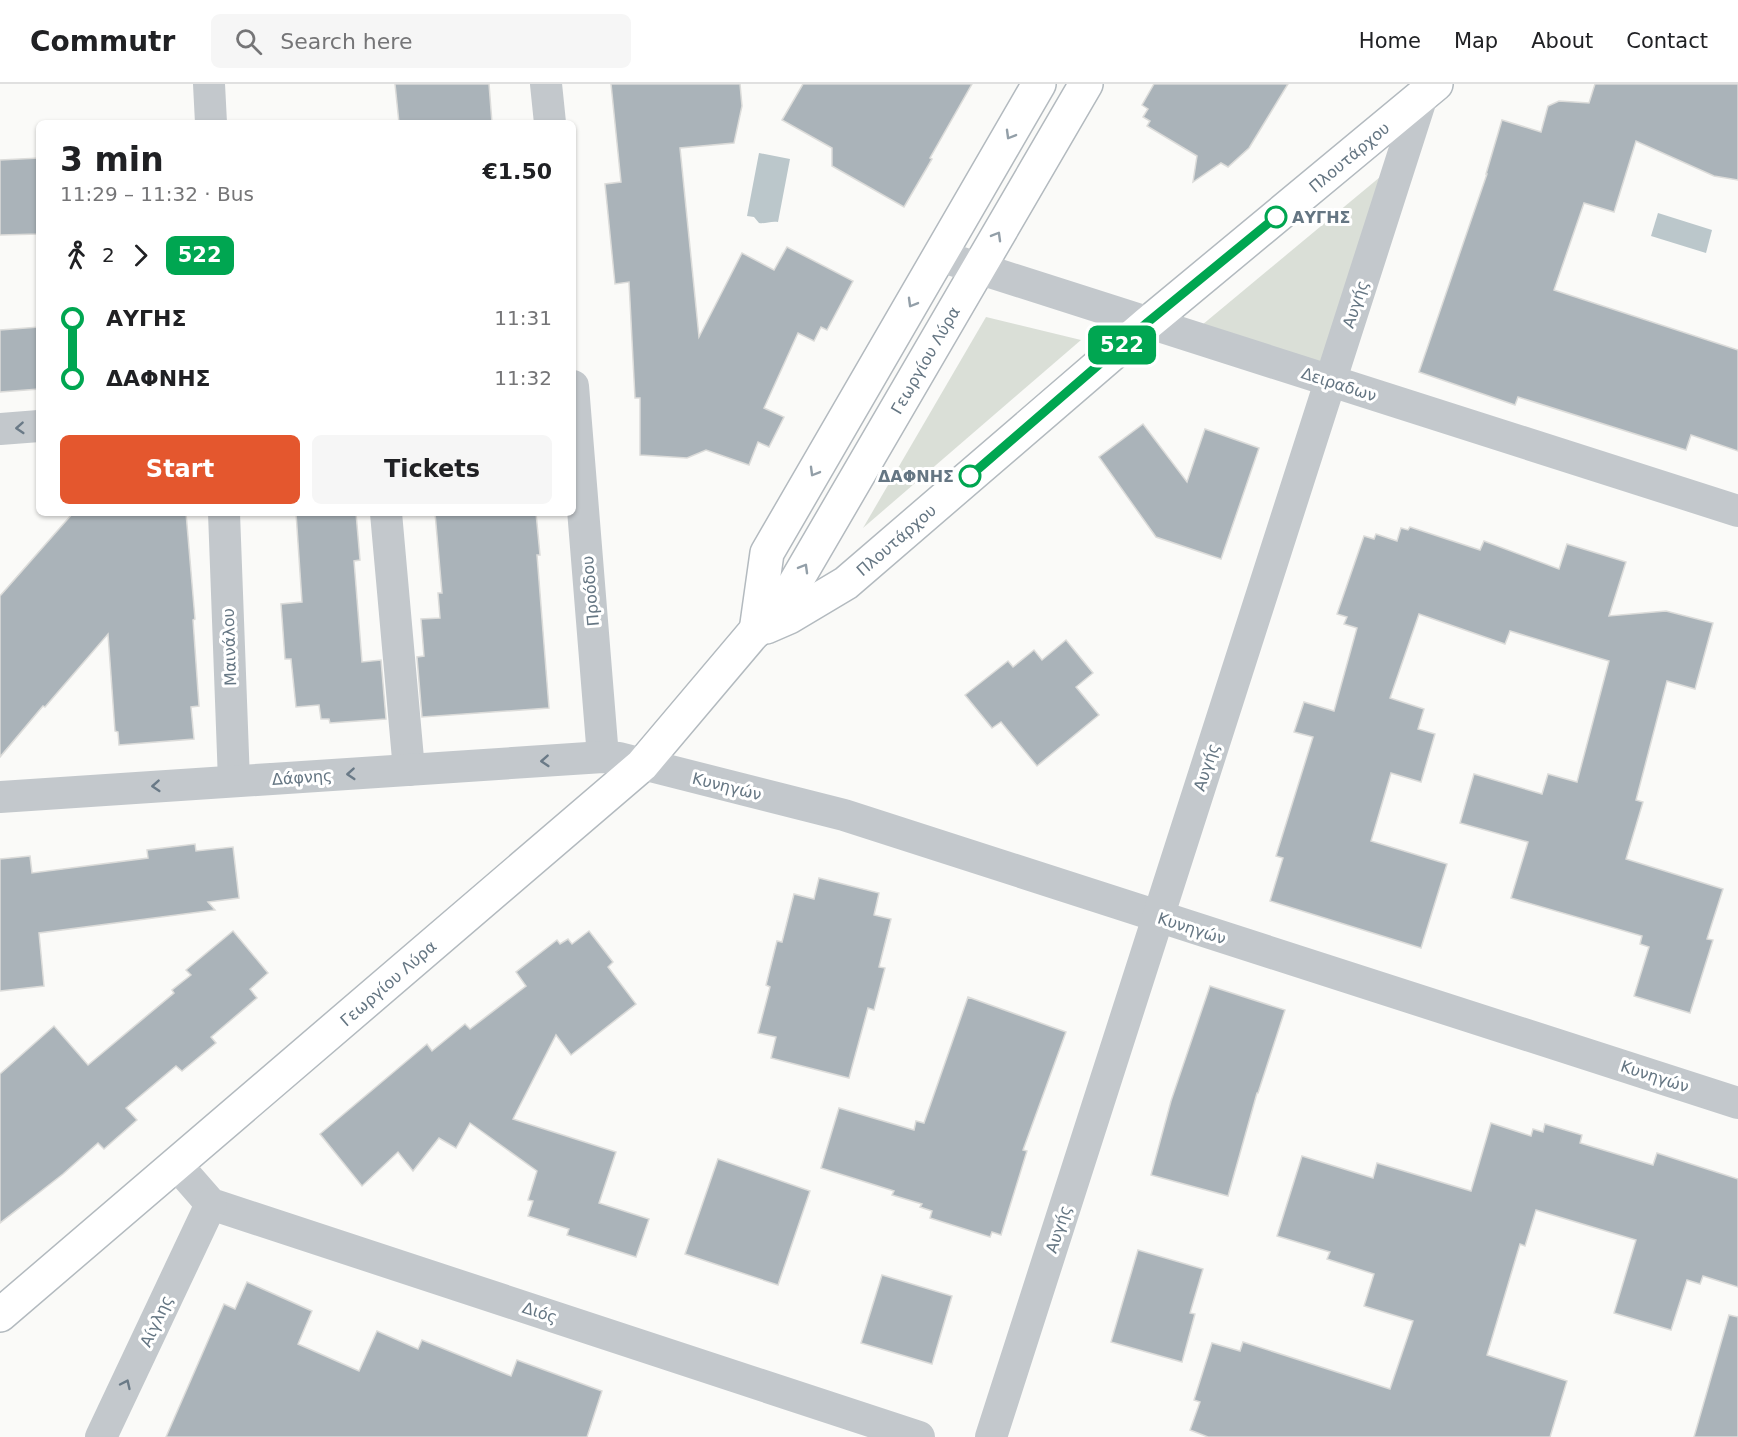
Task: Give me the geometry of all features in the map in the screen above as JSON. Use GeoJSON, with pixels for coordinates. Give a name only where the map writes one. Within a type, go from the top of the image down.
{"type":"FeatureCollection","features":[{"type":"Feature","properties":{"kind":"main road"},"geometry":{"type":"LineString","coordinates":[[756,631],[767,553],[1039,84]]}},
{"type":"Feature","properties":{"kind":"main road","name":"Γεωργίου Λύρα"},"geometry":{"type":"LineString","coordinates":[[0,1315],[642,765],[794,585],[1086,84]]}},
{"type":"Feature","properties":{"kind":"main road","name":"Πλουτάρχου"},"geometry":{"type":"LineString","coordinates":[[756,631],[789,617],[846,583],[1148,322],[1429,90]]}},
{"type":"Feature","properties":{"kind":"street"},"geometry":{"type":"LineString","coordinates":[[209,84],[211,120]]}},
{"type":"Feature","properties":{"kind":"street"},"geometry":{"type":"LineString","coordinates":[[546,84],[550,120]]}},
{"type":"Feature","properties":{"kind":"street","name":"Αυγής"},"geometry":{"type":"LineString","coordinates":[[991,1437],[1330,381],[1429,90]]}},
{"type":"Feature","properties":{"kind":"street","name":"Δειραδων"},"geometry":{"type":"LineString","coordinates":[[940,256],[1738,511]]}},
{"type":"Feature","properties":{"kind":"street","name":"Προόδου"},"geometry":{"type":"LineString","coordinates":[[576,423],[603,757]]}},
{"type":"Feature","properties":{"kind":"street"},"geometry":{"type":"LineString","coordinates":[[0,429],[36,426]]}},
{"type":"Feature","properties":{"kind":"street","name":"Μαινάλου"},"geometry":{"type":"LineString","coordinates":[[224,516],[234,781]]}},
{"type":"Feature","properties":{"kind":"street"},"geometry":{"type":"LineString","coordinates":[[386,516],[409,770]]}},
{"type":"Feature","properties":{"kind":"street"},"geometry":{"type":"LineString","coordinates":[[603,757],[619,758],[642,765]]}},
{"type":"Feature","properties":{"kind":"street","name":"Δάφνης"},"geometry":{"type":"LineString","coordinates":[[0,797],[603,757]]}},
{"type":"Feature","properties":{"kind":"street","name":"Κυνηγών"},"geometry":{"type":"LineString","coordinates":[[642,765],[844,816],[1738,1103]]}},
{"type":"Feature","properties":{"kind":"street"},"geometry":{"type":"LineString","coordinates":[[176,1164],[211,1204]]}},
{"type":"Feature","properties":{"kind":"street","name":"Αίγλης"},"geometry":{"type":"LineString","coordinates":[[101,1437],[211,1204]]}},
{"type":"Feature","properties":{"kind":"street","name":"Διός"},"geometry":{"type":"LineString","coordinates":[[211,1204],[920,1437]]}},
{"type":"Feature","properties":{"kind":"shaded area"},"geometry":{"type":"Polygon","coordinates":[[[759,153],[790,159],[778,222],[759,223],[754,217],[747,216],[759,153]]]}},
{"type":"Feature","properties":{"kind":"shaded area"},"geometry":{"type":"Polygon","coordinates":[[[1380,177],[1328,374],[1202,325],[1380,177]]]}},
{"type":"Feature","properties":{"kind":"shaded area"},"geometry":{"type":"Polygon","coordinates":[[[1658,213],[1712,230],[1706,253],[1651,236],[1658,213]]]}},
{"type":"Feature","properties":{"kind":"shaded area"},"geometry":{"type":"Polygon","coordinates":[[[986,317],[1081,340],[863,528],[986,317]]]}},
{"type":"Feature","properties":{"kind":"building"},"geometry":{"type":"Polygon","coordinates":[[[395,84],[489,84],[492,120],[399,120],[395,84]]]}},
{"type":"Feature","properties":{"kind":"building"},"geometry":{"type":"Polygon","coordinates":[[[611,84],[740,84],[742,106],[734,143],[680,148],[699,337],[742,253],[774,270],[787,247],[853,281],[827,330],[821,327],[814,341],[798,333],[764,408],[784,417],[769,447],[758,442],[749,465],[706,450],[687,458],[640,455],[640,398],[635,398],[629,282],[615,284],[605,184],[621,182],[611,84]]]}},
{"type":"Feature","properties":{"kind":"building"},"geometry":{"type":"Polygon","coordinates":[[[803,84],[972,84],[904,207],[832,166],[832,148],[782,120],[803,84]]]}},
{"type":"Feature","properties":{"kind":"building"},"geometry":{"type":"Polygon","coordinates":[[[1154,84],[1288,84],[1249,148],[1228,167],[1221,163],[1193,182],[1197,156],[1147,126],[1150,121],[1143,117],[1148,109],[1142,105],[1154,84]]]}},
{"type":"Feature","properties":{"kind":"building"},"geometry":{"type":"Polygon","coordinates":[[[1595,84],[1738,84],[1738,180],[1714,176],[1636,141],[1614,212],[1584,203],[1554,290],[1738,350],[1738,451],[1691,435],[1686,450],[1518,397],[1515,405],[1419,372],[1487,174],[1502,120],[1541,132],[1548,106],[1559,101],[1589,103],[1595,84]]]}},
{"type":"Feature","properties":{"kind":"building"},"geometry":{"type":"Polygon","coordinates":[[[36,158],[36,234],[0,235],[0,160],[36,158]]]}},
{"type":"Feature","properties":{"kind":"building"},"geometry":{"type":"Polygon","coordinates":[[[36,327],[36,389],[0,392],[0,330],[36,327]]]}},
{"type":"Feature","properties":{"kind":"building"},"geometry":{"type":"Polygon","coordinates":[[[1143,424],[1187,482],[1205,429],[1259,448],[1221,559],[1156,537],[1099,457],[1143,424]]]}},
{"type":"Feature","properties":{"kind":"building"},"geometry":{"type":"Polygon","coordinates":[[[70,516],[186,516],[195,619],[193,620],[199,706],[191,707],[194,739],[119,745],[118,732],[115,731],[108,634],[0,757],[0,596],[70,516]]]}},
{"type":"Feature","properties":{"kind":"building"},"geometry":{"type":"Polygon","coordinates":[[[296,516],[356,516],[360,560],[354,561],[362,662],[381,660],[386,719],[330,723],[329,719],[321,719],[319,705],[296,707],[291,659],[285,659],[281,604],[302,602],[296,516]]]}},
{"type":"Feature","properties":{"kind":"building"},"geometry":{"type":"Polygon","coordinates":[[[435,516],[536,516],[540,555],[537,555],[549,708],[422,717],[417,657],[424,656],[421,619],[440,618],[438,593],[442,593],[435,516]]]}},
{"type":"Feature","properties":{"kind":"building"},"geometry":{"type":"Polygon","coordinates":[[[1410,527],[1480,550],[1484,541],[1559,569],[1567,544],[1626,562],[1609,616],[1666,611],[1713,623],[1695,689],[1667,681],[1636,800],[1643,802],[1626,859],[1723,889],[1707,939],[1713,940],[1690,1013],[1634,996],[1649,947],[1640,944],[1642,936],[1511,898],[1528,842],[1460,823],[1474,774],[1542,794],[1548,774],[1577,782],[1609,661],[1510,631],[1505,644],[1419,614],[1390,698],[1424,709],[1418,729],[1435,734],[1421,782],[1391,773],[1371,841],[1447,864],[1421,948],[1270,901],[1283,858],[1276,856],[1313,737],[1294,732],[1304,702],[1334,711],[1357,628],[1344,624],[1347,617],[1337,614],[1364,536],[1374,539],[1376,534],[1397,541],[1401,528],[1408,530],[1410,527]]]}},
{"type":"Feature","properties":{"kind":"building"},"geometry":{"type":"Polygon","coordinates":[[[1066,640],[1093,673],[1076,687],[1099,715],[1037,766],[1001,722],[992,728],[965,695],[1008,661],[1013,667],[1034,650],[1042,660],[1066,640]]]}},
{"type":"Feature","properties":{"kind":"building"},"geometry":{"type":"Polygon","coordinates":[[[195,844],[196,851],[233,847],[239,898],[208,902],[215,910],[39,933],[44,986],[0,991],[0,859],[30,856],[32,873],[148,858],[147,850],[195,844]]]}},
{"type":"Feature","properties":{"kind":"building"},"geometry":{"type":"Polygon","coordinates":[[[819,878],[879,893],[874,915],[891,919],[879,967],[885,968],[874,1010],[868,1008],[849,1078],[771,1058],[776,1037],[758,1033],[770,987],[766,985],[777,941],[782,942],[794,894],[814,899],[819,878]]]}},
{"type":"Feature","properties":{"kind":"building"},"geometry":{"type":"Polygon","coordinates":[[[233,931],[268,973],[250,989],[257,998],[211,1037],[216,1043],[182,1071],[176,1066],[126,1108],[137,1120],[104,1149],[98,1143],[63,1174],[0,1223],[0,1074],[54,1026],[88,1065],[174,993],[172,990],[191,975],[186,970],[233,931]]]}},
{"type":"Feature","properties":{"kind":"building"},"geometry":{"type":"Polygon","coordinates":[[[589,931],[613,962],[608,967],[636,1004],[571,1055],[556,1035],[513,1119],[616,1152],[599,1203],[649,1219],[636,1257],[567,1235],[569,1229],[528,1216],[533,1201],[528,1200],[537,1171],[470,1123],[456,1148],[439,1138],[413,1171],[398,1152],[362,1186],[320,1134],[427,1044],[432,1051],[465,1024],[470,1029],[526,986],[516,972],[557,940],[560,944],[568,939],[572,944],[589,931]]]}},
{"type":"Feature","properties":{"kind":"building"},"geometry":{"type":"Polygon","coordinates":[[[1210,986],[1285,1010],[1257,1093],[1228,1196],[1151,1175],[1171,1101],[1210,986]]]}},
{"type":"Feature","properties":{"kind":"building"},"geometry":{"type":"Polygon","coordinates":[[[968,997],[1066,1032],[1023,1150],[1027,1151],[1001,1235],[992,1232],[990,1237],[930,1218],[932,1211],[920,1207],[922,1204],[892,1195],[894,1191],[821,1168],[839,1108],[914,1130],[916,1121],[924,1123],[968,997]]]}},
{"type":"Feature","properties":{"kind":"building"},"geometry":{"type":"Polygon","coordinates":[[[1491,1123],[1531,1136],[1533,1129],[1543,1132],[1545,1124],[1582,1135],[1580,1143],[1653,1165],[1657,1153],[1738,1179],[1738,1287],[1703,1276],[1700,1284],[1687,1280],[1671,1330],[1614,1313],[1636,1240],[1536,1210],[1525,1246],[1520,1244],[1487,1355],[1567,1381],[1550,1437],[1208,1437],[1190,1430],[1200,1402],[1194,1400],[1212,1343],[1240,1351],[1243,1342],[1390,1389],[1413,1321],[1364,1306],[1374,1274],[1327,1259],[1330,1252],[1277,1236],[1302,1156],[1373,1178],[1377,1163],[1471,1191],[1491,1123]]]}},
{"type":"Feature","properties":{"kind":"building"},"geometry":{"type":"Polygon","coordinates":[[[718,1159],[810,1191],[778,1285],[685,1254],[718,1159]]]}},
{"type":"Feature","properties":{"kind":"building"},"geometry":{"type":"Polygon","coordinates":[[[1138,1250],[1203,1269],[1190,1313],[1195,1314],[1182,1362],[1111,1342],[1138,1250]]]}},
{"type":"Feature","properties":{"kind":"building"},"geometry":{"type":"Polygon","coordinates":[[[882,1275],[952,1296],[932,1364],[861,1343],[882,1275]]]}},
{"type":"Feature","properties":{"kind":"building"},"geometry":{"type":"Polygon","coordinates":[[[247,1282],[312,1311],[298,1344],[359,1371],[377,1331],[418,1349],[422,1340],[511,1376],[517,1360],[602,1391],[587,1437],[166,1437],[224,1304],[235,1309],[247,1282]]]}},
{"type":"Feature","properties":{"kind":"building"},"geometry":{"type":"Polygon","coordinates":[[[1729,1315],[1738,1317],[1738,1437],[1694,1437],[1729,1315]]]}},
{"type":"Feature","properties":{"kind":"bus line","name":"522"},"geometry":{"type":"LineString","coordinates":[[970,476],[1148,322],[1276,217]]}},
{"type":"Feature","properties":{"kind":"place","name":"ΑΥΓΗΣ"},"geometry":{"type":"Point","coordinates":[1276,217]}},
{"type":"Feature","properties":{"kind":"place","name":"ΔΑΦΝΗΣ"},"geometry":{"type":"Point","coordinates":[970,476]}}]}
